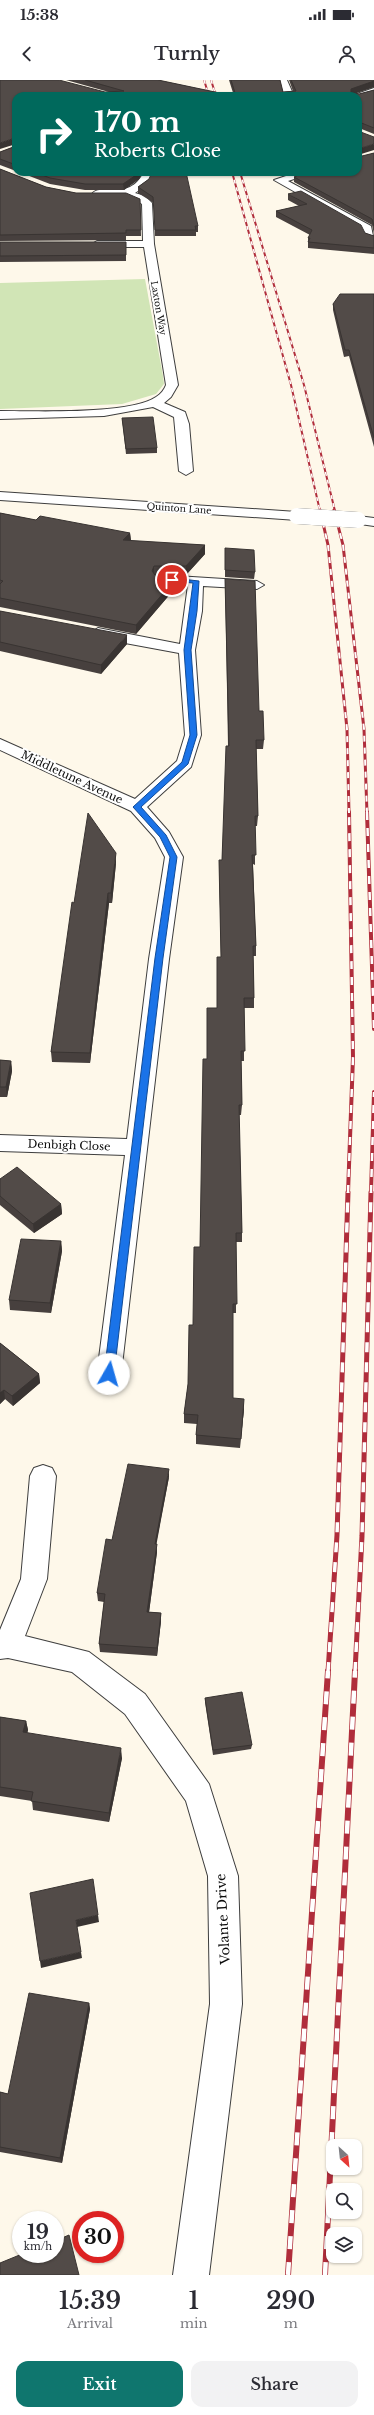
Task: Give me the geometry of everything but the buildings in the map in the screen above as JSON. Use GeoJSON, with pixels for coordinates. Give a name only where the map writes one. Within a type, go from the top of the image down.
{"type":"FeatureCollection","features":[{"type":"Feature","properties":{"kind":"street"},"geometry":{"type":"LineString","coordinates":[[283,80],[288,92]]}},
{"type":"Feature","properties":{"kind":"street"},"geometry":{"type":"LineString","coordinates":[[362,94],[374,91]]}},
{"type":"Feature","properties":{"kind":"street"},"geometry":{"type":"LineString","coordinates":[[127,193],[144,182],[147,176]]}},
{"type":"Feature","properties":{"kind":"street"},"geometry":{"type":"LineString","coordinates":[[294,176],[279,180],[370,227],[369,236],[374,238]]}},
{"type":"Feature","properties":{"kind":"street","name":"Laxton Way"},"geometry":{"type":"LineString","coordinates":[[0,415],[110,411],[154,403],[168,394],[172,385],[149,244],[147,203],[140,196],[127,193],[85,194]]}},
{"type":"Feature","properties":{"kind":"street"},"geometry":{"type":"LineString","coordinates":[[86,244],[149,244]]}},
{"type":"Feature","properties":{"kind":"street"},"geometry":{"type":"LineString","coordinates":[[154,403],[180,415],[183,424],[186,471]]}},
{"type":"Feature","properties":{"kind":"street"},"geometry":{"type":"LineString","coordinates":[[170,471],[199,471]]}},
{"type":"Feature","properties":{"kind":"street","name":"Quinton Lane"},"geometry":{"type":"LineString","coordinates":[[0,496],[374,522]]}},
{"type":"Feature","properties":{"kind":"street"},"geometry":{"type":"LineString","coordinates":[[160,579],[257,585]]}},
{"type":"Feature","properties":{"kind":"street"},"geometry":{"type":"LineString","coordinates":[[137,807],[185,763],[193,735],[187,650],[194,611],[196,581]]}},
{"type":"Feature","properties":{"kind":"street"},"geometry":{"type":"LineString","coordinates":[[86,630],[187,650]]}},
{"type":"Feature","properties":{"kind":"street","name":"Middletune Avenue"},"geometry":{"type":"LineString","coordinates":[[0,744],[137,807],[163,836],[174,857],[159,958],[138,1147],[109,1374]]}},
{"type":"Feature","properties":{"kind":"street","name":"Denbigh Close"},"geometry":{"type":"LineString","coordinates":[[0,1143],[138,1147]]}},
{"type":"Feature","properties":{"kind":"street","name":"Volante Drive"},"geometry":{"type":"LineString","coordinates":[[43,1476],[34,1579],[4,1646],[79,1661],[135,1704],[199,1794],[223,1876],[226,2004],[191,2275]]}},
{"type":"Feature","properties":{"kind":"green space"},"geometry":{"type":"Polygon","coordinates":[[[145,279],[164,384],[156,394],[122,404],[0,409],[0,283],[145,279]]]}},
{"type":"Feature","properties":{"kind":"railway"},"geometry":{"type":"LineString","coordinates":[[204,80],[208,92]]}},
{"type":"Feature","properties":{"kind":"railway"},"geometry":{"type":"LineString","coordinates":[[211,80],[215,92]]}},
{"type":"Feature","properties":{"kind":"railway"},"geometry":{"type":"LineString","coordinates":[[233,176],[291,385],[320,511]]}},
{"type":"Feature","properties":{"kind":"railway"},"geometry":{"type":"LineString","coordinates":[[241,176],[304,385],[335,511]]}},
{"type":"Feature","properties":{"kind":"railway"},"geometry":{"type":"LineString","coordinates":[[320,510],[328,545],[347,729],[349,813]]}},
{"type":"Feature","properties":{"kind":"railway"},"geometry":{"type":"LineString","coordinates":[[334,510],[343,545],[364,729],[367,813]]}},
{"type":"Feature","properties":{"kind":"railway"},"geometry":{"type":"LineString","coordinates":[[348,1193],[353,1057],[349,812]]}},
{"type":"Feature","properties":{"kind":"railway"},"geometry":{"type":"LineString","coordinates":[[367,812],[374,1029]]}},
{"type":"Feature","properties":{"kind":"railway"},"geometry":{"type":"LineString","coordinates":[[371,1193],[374,1092]]}},
{"type":"Feature","properties":{"kind":"railway"},"geometry":{"type":"LineString","coordinates":[[328,1672],[337,1535],[348,1192]]}},
{"type":"Feature","properties":{"kind":"railway"},"geometry":{"type":"LineString","coordinates":[[355,1672],[362,1536],[371,1192]]}},
{"type":"Feature","properties":{"kind":"railway"},"geometry":{"type":"LineString","coordinates":[[288,2275],[328,1671]]}},
{"type":"Feature","properties":{"kind":"railway"},"geometry":{"type":"LineString","coordinates":[[325,2275],[355,1671]]}},
{"type":"Feature","properties":{"kind":"route"},"geometry":{"type":"LineString","coordinates":[[109,1374],[138,1147],[159,958],[174,857],[163,836],[137,807],[185,763],[193,735],[187,650],[194,611],[196,581],[172,580]]}}]}
